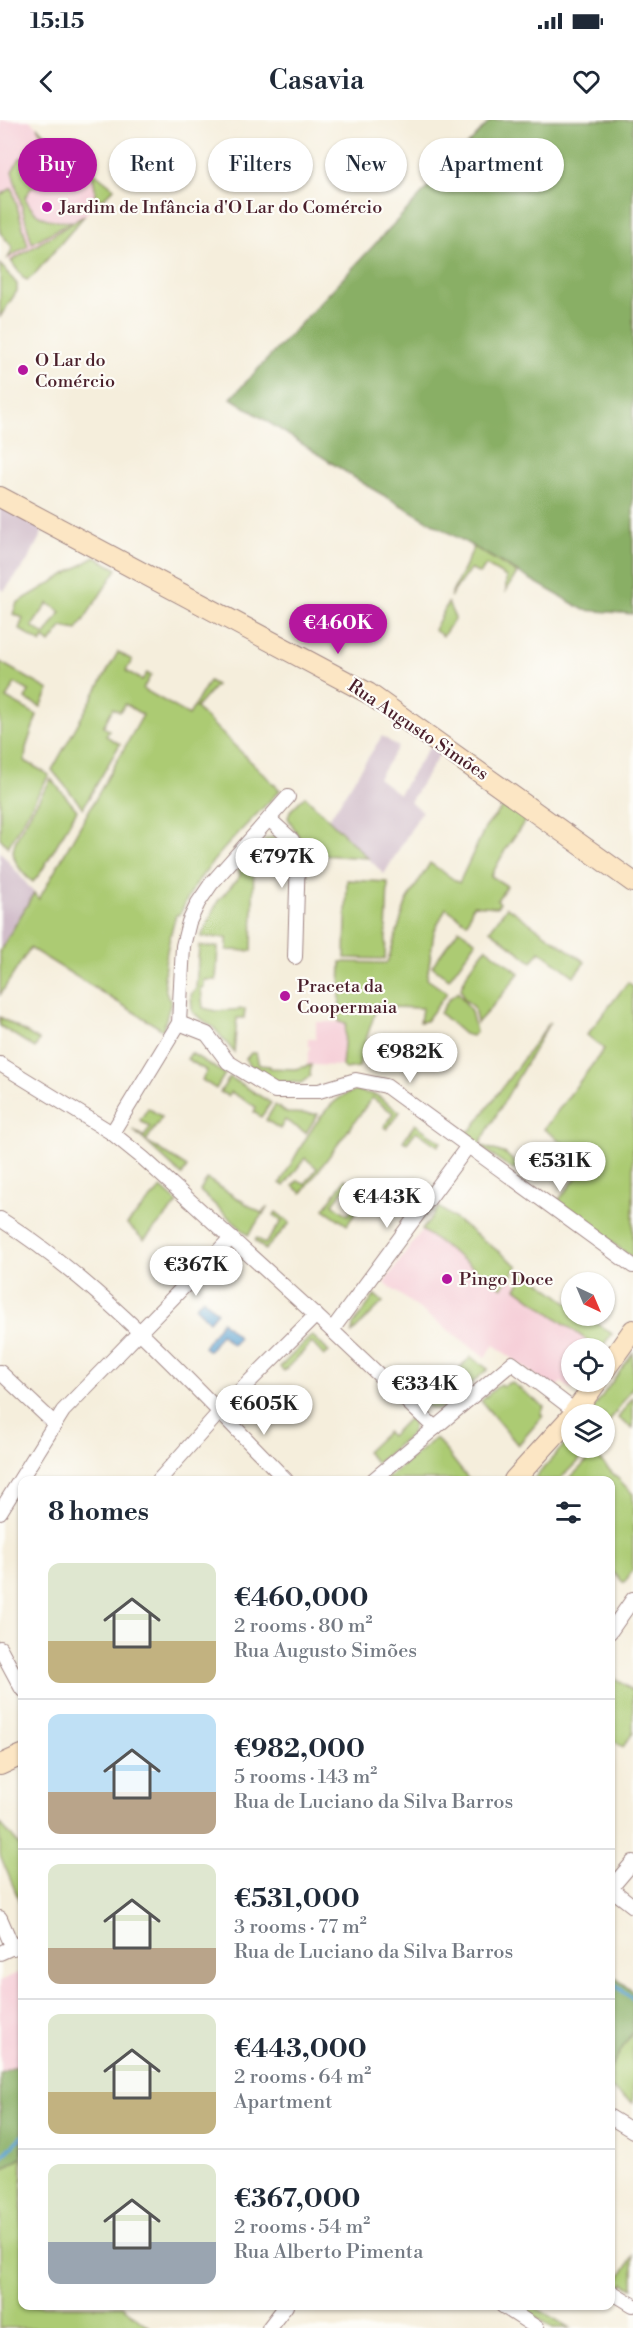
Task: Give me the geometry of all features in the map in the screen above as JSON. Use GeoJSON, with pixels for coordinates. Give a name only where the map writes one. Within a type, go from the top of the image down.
{"type":"FeatureCollection","features":[{"type":"Feature","properties":{"kind":"main road","name":"Rua Augusto Simões"},"geometry":{"type":"LineString","coordinates":[[0,497],[368,693],[633,882]]}},
{"type":"Feature","properties":{"kind":"main road"},"geometry":{"type":"LineString","coordinates":[[615,1355],[633,1330]]}},
{"type":"Feature","properties":{"kind":"main road"},"geometry":{"type":"LineString","coordinates":[[518,1476],[561,1427]]}},
{"type":"Feature","properties":{"kind":"street"},"geometry":{"type":"LineString","coordinates":[[112,1133],[179,1023],[182,958],[189,922],[204,894],[288,797]]}},
{"type":"Feature","properties":{"kind":"street"},"geometry":{"type":"LineString","coordinates":[[269,819],[292,840],[298,853],[295,957]]}},
{"type":"Feature","properties":{"kind":"street"},"geometry":{"type":"LineString","coordinates":[[179,1023],[207,1034],[228,1062],[271,1090],[319,1091],[356,1080],[380,1084],[633,1266]]}},
{"type":"Feature","properties":{"kind":"street"},"geometry":{"type":"LineString","coordinates":[[2,1060],[112,1133],[316,1315],[435,1428]]}},
{"type":"Feature","properties":{"kind":"street"},"geometry":{"type":"LineString","coordinates":[[332,1330],[468,1146]]}},
{"type":"Feature","properties":{"kind":"street"},"geometry":{"type":"LineString","coordinates":[[0,1219],[58,1258],[139,1334],[282,1476]]}},
{"type":"Feature","properties":{"kind":"street"},"geometry":{"type":"LineString","coordinates":[[22,1476],[70,1403],[231,1238]]}},
{"type":"Feature","properties":{"kind":"street"},"geometry":{"type":"LineString","coordinates":[[163,1476],[316,1315]]}},
{"type":"Feature","properties":{"kind":"street"},"geometry":{"type":"LineString","coordinates":[[378,1476],[512,1363],[561,1404]]}},
{"type":"Feature","properties":{"kind":"street"},"geometry":{"type":"LineString","coordinates":[[0,1372],[55,1424]]}},
{"type":"Feature","properties":{"kind":"street"},"geometry":{"type":"LineString","coordinates":[[1,1508],[18,1482]]}},
{"type":"Feature","properties":{"kind":"street"},"geometry":{"type":"LineString","coordinates":[[615,1625],[633,1599]]}},
{"type":"Feature","properties":{"kind":"street"},"geometry":{"type":"LineString","coordinates":[[0,1648],[18,1670]]}},
{"type":"Feature","properties":{"kind":"street"},"geometry":{"type":"LineString","coordinates":[[615,1882],[633,1862]]}},
{"type":"Feature","properties":{"kind":"street"},"geometry":{"type":"LineString","coordinates":[[615,1892],[633,1906]]}},
{"type":"Feature","properties":{"kind":"street"},"geometry":{"type":"LineString","coordinates":[[0,1918],[12,1948]]}},
{"type":"Feature","properties":{"kind":"street"},"geometry":{"type":"LineString","coordinates":[[615,2120],[633,2131]]}},
{"type":"Feature","properties":{"kind":"street"},"geometry":{"type":"LineString","coordinates":[[615,2294],[633,2305]]}},
{"type":"Feature","properties":{"kind":"street"},"geometry":{"type":"LineString","coordinates":[[269,2328],[283,2310]]}},
{"type":"Feature","properties":{"kind":"street"},"geometry":{"type":"LineString","coordinates":[[509,2310],[537,2328]]}},
{"type":"Feature","properties":{"kind":"shaded area","name":"Jardim de Infância d'O Lar do Comércio"},"geometry":{"type":"Polygon","coordinates":[[[0,120],[29,120],[52,138],[18,138],[18,192],[97,192],[97,174],[109,184],[110,192],[85,215],[27,280],[8,258],[13,248],[0,232],[0,120]]]}},
{"type":"Feature","properties":{"kind":"shaded area"},"geometry":{"type":"Polygon","coordinates":[[[0,498],[47,523],[28,560],[4,591],[0,588],[0,498]]]}},
{"type":"Feature","properties":{"kind":"shaded area"},"geometry":{"type":"Polygon","coordinates":[[[382,736],[398,747],[378,778],[399,794],[434,740],[444,747],[410,802],[422,811],[384,874],[329,819],[382,736]]]}},
{"type":"Feature","properties":{"kind":"shaded area"},"geometry":{"type":"Polygon","coordinates":[[[0,851],[34,893],[0,951],[0,851]]]}},
{"type":"Feature","properties":{"kind":"shaded area"},"geometry":{"type":"Polygon","coordinates":[[[341,962],[387,964],[352,1066],[307,1065],[310,1046],[308,1046],[308,1039],[316,1039],[316,1022],[339,1022],[341,962]]]}},
{"type":"Feature","properties":{"kind":"shaded area"},"geometry":{"type":"Polygon","coordinates":[[[422,1230],[501,1288],[509,1278],[518,1285],[516,1288],[561,1321],[561,1326],[568,1326],[585,1338],[561,1338],[561,1382],[555,1390],[494,1345],[485,1357],[384,1283],[422,1230]]]}},
{"type":"Feature","properties":{"kind":"shaded area"},"geometry":{"type":"Polygon","coordinates":[[[18,1973],[18,2066],[0,2073],[0,1981],[18,1973]]]}},
{"type":"Feature","properties":{"kind":"green space"},"geometry":{"type":"Polygon","coordinates":[[[491,120],[633,120],[633,614],[584,610],[369,487],[231,398],[424,192],[564,192],[564,138],[474,138],[491,120]]]}},
{"type":"Feature","properties":{"kind":"green space"},"geometry":{"type":"Polygon","coordinates":[[[37,127],[51,138],[45,138],[37,127]]]}},
{"type":"Feature","properties":{"kind":"green space"},"geometry":{"type":"Polygon","coordinates":[[[18,161],[18,192],[28,192],[25,197],[38,215],[51,220],[73,221],[32,243],[12,171],[18,161]]]}},
{"type":"Feature","properties":{"kind":"green space"},"geometry":{"type":"Polygon","coordinates":[[[97,175],[109,184],[110,192],[102,200],[95,197],[97,175]]]}},
{"type":"Feature","properties":{"kind":"green space"},"geometry":{"type":"Polygon","coordinates":[[[12,188],[28,246],[8,258],[13,248],[0,232],[0,195],[12,188]]]}},
{"type":"Feature","properties":{"kind":"green space"},"geometry":{"type":"Polygon","coordinates":[[[85,215],[33,276],[27,280],[23,278],[11,261],[85,215]]]}},
{"type":"Feature","properties":{"kind":"green space"},"geometry":{"type":"Polygon","coordinates":[[[0,264],[17,284],[17,291],[0,317],[0,264]]]}},
{"type":"Feature","properties":{"kind":"green space"},"geometry":{"type":"Polygon","coordinates":[[[474,547],[517,573],[506,591],[506,577],[486,565],[480,574],[470,569],[450,597],[474,547]]]}},
{"type":"Feature","properties":{"kind":"green space"},"geometry":{"type":"Polygon","coordinates":[[[95,557],[117,569],[77,630],[62,627],[50,643],[44,638],[41,643],[19,629],[23,618],[13,614],[17,603],[95,557]],[[48,603],[32,626],[45,635],[61,612],[48,603]]]}},
{"type":"Feature","properties":{"kind":"green space"},"geometry":{"type":"Polygon","coordinates":[[[448,603],[455,618],[443,636],[434,630],[448,603]]]}},
{"type":"Feature","properties":{"kind":"green space"},"geometry":{"type":"Polygon","coordinates":[[[118,652],[132,660],[126,671],[142,680],[147,673],[151,675],[143,689],[189,715],[209,681],[216,685],[196,708],[280,790],[211,864],[189,896],[180,914],[176,915],[164,972],[167,993],[171,1001],[163,1030],[30,948],[0,995],[0,951],[34,893],[39,899],[143,715],[125,704],[120,712],[113,708],[103,727],[109,730],[106,736],[120,744],[83,808],[52,770],[118,652]]]}},
{"type":"Feature","properties":{"kind":"green space"},"geometry":{"type":"Polygon","coordinates":[[[0,662],[49,690],[41,707],[25,699],[29,691],[15,683],[6,698],[37,715],[26,748],[25,761],[49,775],[8,847],[0,838],[0,662]]]}},
{"type":"Feature","properties":{"kind":"green space"},"geometry":{"type":"Polygon","coordinates":[[[51,779],[77,810],[33,882],[18,866],[13,851],[16,839],[51,779]]]}},
{"type":"Feature","properties":{"kind":"green space"},"geometry":{"type":"Polygon","coordinates":[[[305,796],[368,858],[309,854],[288,818],[290,811],[305,796]]]}},
{"type":"Feature","properties":{"kind":"green space"},"geometry":{"type":"Polygon","coordinates":[[[507,802],[528,817],[507,847],[491,876],[507,886],[497,900],[500,903],[497,907],[473,905],[467,923],[446,908],[434,932],[427,979],[447,993],[426,1021],[420,1022],[422,1008],[390,1007],[389,1011],[376,1010],[359,1067],[345,1069],[342,1066],[346,1023],[339,1022],[341,962],[387,963],[407,900],[430,863],[459,883],[485,828],[507,802]]]}},
{"type":"Feature","properties":{"kind":"green space"},"geometry":{"type":"Polygon","coordinates":[[[274,837],[284,845],[290,859],[283,859],[283,853],[254,852],[266,839],[274,837]]]}},
{"type":"Feature","properties":{"kind":"green space"},"geometry":{"type":"Polygon","coordinates":[[[250,856],[265,857],[265,860],[254,860],[252,951],[227,950],[227,938],[201,937],[218,901],[240,876],[239,868],[250,856]]]}},
{"type":"Feature","properties":{"kind":"green space"},"geometry":{"type":"Polygon","coordinates":[[[347,880],[388,882],[385,959],[345,958],[347,880]]]}},
{"type":"Feature","properties":{"kind":"green space"},"geometry":{"type":"Polygon","coordinates":[[[507,907],[585,962],[574,976],[540,951],[532,962],[490,930],[507,907]]]}},
{"type":"Feature","properties":{"kind":"green space"},"geometry":{"type":"Polygon","coordinates":[[[459,929],[476,942],[449,979],[432,966],[459,929]]]}},
{"type":"Feature","properties":{"kind":"green space"},"geometry":{"type":"Polygon","coordinates":[[[199,946],[218,947],[216,980],[204,980],[204,987],[201,988],[203,1008],[216,1011],[245,1009],[244,1018],[237,1018],[234,1052],[214,1028],[192,1012],[191,994],[196,989],[199,946]]]}},
{"type":"Feature","properties":{"kind":"green space"},"geometry":{"type":"Polygon","coordinates":[[[486,948],[519,973],[477,1023],[474,1007],[464,999],[461,988],[469,970],[486,948]]]}},
{"type":"Feature","properties":{"kind":"green space"},"geometry":{"type":"Polygon","coordinates":[[[628,982],[633,986],[633,1258],[557,1202],[589,1162],[544,1129],[604,1049],[587,1035],[628,982]]]}},
{"type":"Feature","properties":{"kind":"green space"},"geometry":{"type":"Polygon","coordinates":[[[458,992],[471,1011],[476,1032],[472,1036],[464,1034],[440,1013],[449,999],[458,992]]]}},
{"type":"Feature","properties":{"kind":"green space"},"geometry":{"type":"Polygon","coordinates":[[[0,1017],[39,1040],[35,1048],[0,1026],[0,1017]]]}},
{"type":"Feature","properties":{"kind":"green space"},"geometry":{"type":"Polygon","coordinates":[[[550,1022],[479,1145],[506,1154],[517,1165],[513,1170],[460,1132],[472,1129],[550,1022]]]}},
{"type":"Feature","properties":{"kind":"green space"},"geometry":{"type":"Polygon","coordinates":[[[191,1053],[225,1074],[216,1089],[202,1080],[207,1071],[187,1059],[191,1053]]]}},
{"type":"Feature","properties":{"kind":"green space"},"geometry":{"type":"Polygon","coordinates":[[[251,1053],[256,1053],[259,1065],[270,1066],[270,1068],[295,1069],[311,1065],[310,1076],[301,1083],[274,1081],[248,1064],[246,1059],[251,1053]]]}},
{"type":"Feature","properties":{"kind":"green space"},"geometry":{"type":"Polygon","coordinates":[[[230,1077],[271,1103],[261,1117],[254,1112],[256,1107],[231,1092],[228,1096],[220,1092],[230,1077]]]}},
{"type":"Feature","properties":{"kind":"green space"},"geometry":{"type":"Polygon","coordinates":[[[356,1091],[376,1095],[400,1112],[387,1129],[384,1127],[393,1113],[372,1098],[302,1193],[293,1186],[298,1180],[305,1184],[317,1168],[305,1158],[284,1186],[280,1183],[322,1115],[344,1095],[356,1091]]]}},
{"type":"Feature","properties":{"kind":"green space"},"geometry":{"type":"Polygon","coordinates":[[[275,1105],[287,1113],[318,1114],[306,1133],[285,1120],[280,1129],[266,1120],[275,1105]]]}},
{"type":"Feature","properties":{"kind":"green space"},"geometry":{"type":"Polygon","coordinates":[[[148,1108],[162,1117],[146,1141],[187,1167],[182,1175],[133,1130],[144,1137],[150,1127],[140,1120],[148,1108]]]}},
{"type":"Feature","properties":{"kind":"green space"},"geometry":{"type":"Polygon","coordinates":[[[415,1124],[441,1142],[438,1146],[416,1131],[407,1143],[403,1141],[415,1124]]]}},
{"type":"Feature","properties":{"kind":"green space"},"geometry":{"type":"Polygon","coordinates":[[[207,1179],[261,1213],[268,1207],[248,1235],[200,1191],[207,1179]]]}},
{"type":"Feature","properties":{"kind":"green space"},"geometry":{"type":"Polygon","coordinates":[[[345,1179],[349,1182],[333,1204],[348,1215],[364,1193],[368,1196],[347,1225],[324,1209],[345,1179]]]}},
{"type":"Feature","properties":{"kind":"green space"},"geometry":{"type":"Polygon","coordinates":[[[161,1188],[178,1203],[144,1240],[127,1224],[161,1188]]]}},
{"type":"Feature","properties":{"kind":"green space"},"geometry":{"type":"Polygon","coordinates":[[[439,1207],[518,1266],[502,1288],[422,1230],[439,1207]]]}},
{"type":"Feature","properties":{"kind":"green space"},"geometry":{"type":"Polygon","coordinates":[[[276,1212],[290,1223],[265,1250],[255,1240],[257,1238],[265,1244],[282,1221],[274,1215],[276,1212]]]}},
{"type":"Feature","properties":{"kind":"green space"},"geometry":{"type":"Polygon","coordinates":[[[527,1272],[561,1298],[561,1321],[516,1288],[527,1272]]]}},
{"type":"Feature","properties":{"kind":"green space"},"geometry":{"type":"Polygon","coordinates":[[[375,1295],[383,1302],[352,1333],[353,1325],[375,1295]]]}},
{"type":"Feature","properties":{"kind":"green space"},"geometry":{"type":"Polygon","coordinates":[[[568,1326],[600,1326],[612,1334],[609,1338],[584,1338],[568,1326]]]}},
{"type":"Feature","properties":{"kind":"green space"},"geometry":{"type":"Polygon","coordinates":[[[312,1335],[329,1352],[324,1356],[312,1343],[284,1371],[280,1367],[312,1335]]]}},
{"type":"Feature","properties":{"kind":"green space"},"geometry":{"type":"Polygon","coordinates":[[[633,1353],[633,1387],[615,1413],[615,1404],[596,1404],[605,1392],[615,1392],[615,1378],[633,1353]]]}},
{"type":"Feature","properties":{"kind":"green space"},"geometry":{"type":"Polygon","coordinates":[[[471,1357],[488,1369],[444,1407],[433,1409],[424,1403],[471,1357]]]}},
{"type":"Feature","properties":{"kind":"green space"},"geometry":{"type":"Polygon","coordinates":[[[511,1382],[544,1407],[541,1414],[543,1416],[518,1445],[481,1401],[500,1384],[503,1386],[511,1382]]]}},
{"type":"Feature","properties":{"kind":"green space"},"geometry":{"type":"Polygon","coordinates":[[[633,1397],[633,1429],[618,1418],[633,1397]]]}},
{"type":"Feature","properties":{"kind":"green space"},"geometry":{"type":"Polygon","coordinates":[[[409,1418],[414,1425],[411,1434],[377,1463],[366,1452],[387,1432],[391,1436],[409,1418]]]}},
{"type":"Feature","properties":{"kind":"green space"},"geometry":{"type":"Polygon","coordinates":[[[436,1438],[466,1476],[390,1476],[436,1438]]]}},
{"type":"Feature","properties":{"kind":"green space"},"geometry":{"type":"Polygon","coordinates":[[[561,1448],[561,1458],[581,1458],[563,1476],[537,1476],[561,1448]]]}},
{"type":"Feature","properties":{"kind":"green space"},"geometry":{"type":"Polygon","coordinates":[[[590,1458],[598,1458],[633,1494],[633,1570],[624,1583],[615,1574],[615,1476],[572,1476],[590,1458]]]}},
{"type":"Feature","properties":{"kind":"green space"},"geometry":{"type":"Polygon","coordinates":[[[615,1678],[633,1691],[633,1733],[623,1747],[615,1742],[615,1678]]]}},
{"type":"Feature","properties":{"kind":"green space"},"geometry":{"type":"Polygon","coordinates":[[[0,1823],[18,1843],[18,1898],[0,1855],[0,1823]]]}},
{"type":"Feature","properties":{"kind":"green space"},"geometry":{"type":"Polygon","coordinates":[[[615,1977],[633,1992],[633,2031],[615,2060],[615,1977]]]}},
{"type":"Feature","properties":{"kind":"green space"},"geometry":{"type":"Polygon","coordinates":[[[633,2031],[633,2103],[615,2092],[615,2059],[633,2031]]]}},
{"type":"Feature","properties":{"kind":"green space"},"geometry":{"type":"Polygon","coordinates":[[[18,2066],[18,2160],[0,2171],[0,2073],[18,2066]]]}},
{"type":"Feature","properties":{"kind":"green space"},"geometry":{"type":"Polygon","coordinates":[[[18,2160],[18,2310],[127,2310],[150,2328],[0,2328],[0,2171],[18,2160]]]}},
{"type":"Feature","properties":{"kind":"green space"},"geometry":{"type":"Polygon","coordinates":[[[633,2256],[633,2288],[624,2283],[621,2287],[616,2284],[633,2256]]]}},
{"type":"Feature","properties":{"kind":"green space"},"geometry":{"type":"Polygon","coordinates":[[[525,2310],[540,2310],[570,2328],[553,2328],[525,2310]]]}},
{"type":"Feature","properties":{"kind":"water"},"geometry":{"type":"Polygon","coordinates":[[[203,1298],[217,1312],[209,1321],[195,1307],[203,1298]]]}},
{"type":"Feature","properties":{"kind":"water"},"geometry":{"type":"Polygon","coordinates":[[[222,1321],[239,1338],[232,1345],[221,1334],[209,1351],[204,1347],[222,1321]]]}},
{"type":"Feature","properties":{"kind":"waterway"},"geometry":{"type":"LineString","coordinates":[[615,1985],[633,1999]]}},
{"type":"Feature","properties":{"kind":"waterway"},"geometry":{"type":"LineString","coordinates":[[0,2159],[18,2140]]}},
{"type":"Feature","properties":{"kind":"place","name":"Jardim de Infância d'O Lar do Comércio"},"geometry":{"type":"Point","coordinates":[47,207]}},
{"type":"Feature","properties":{"kind":"place","name":"O Lar do Comércio"},"geometry":{"type":"Point","coordinates":[23,370]}},
{"type":"Feature","properties":{"kind":"place","name":"Praceta da Coopermaia"},"geometry":{"type":"Point","coordinates":[285,996]}},
{"type":"Feature","properties":{"kind":"place","name":"Pingo Doce"},"geometry":{"type":"Point","coordinates":[447,1279]}}]}
